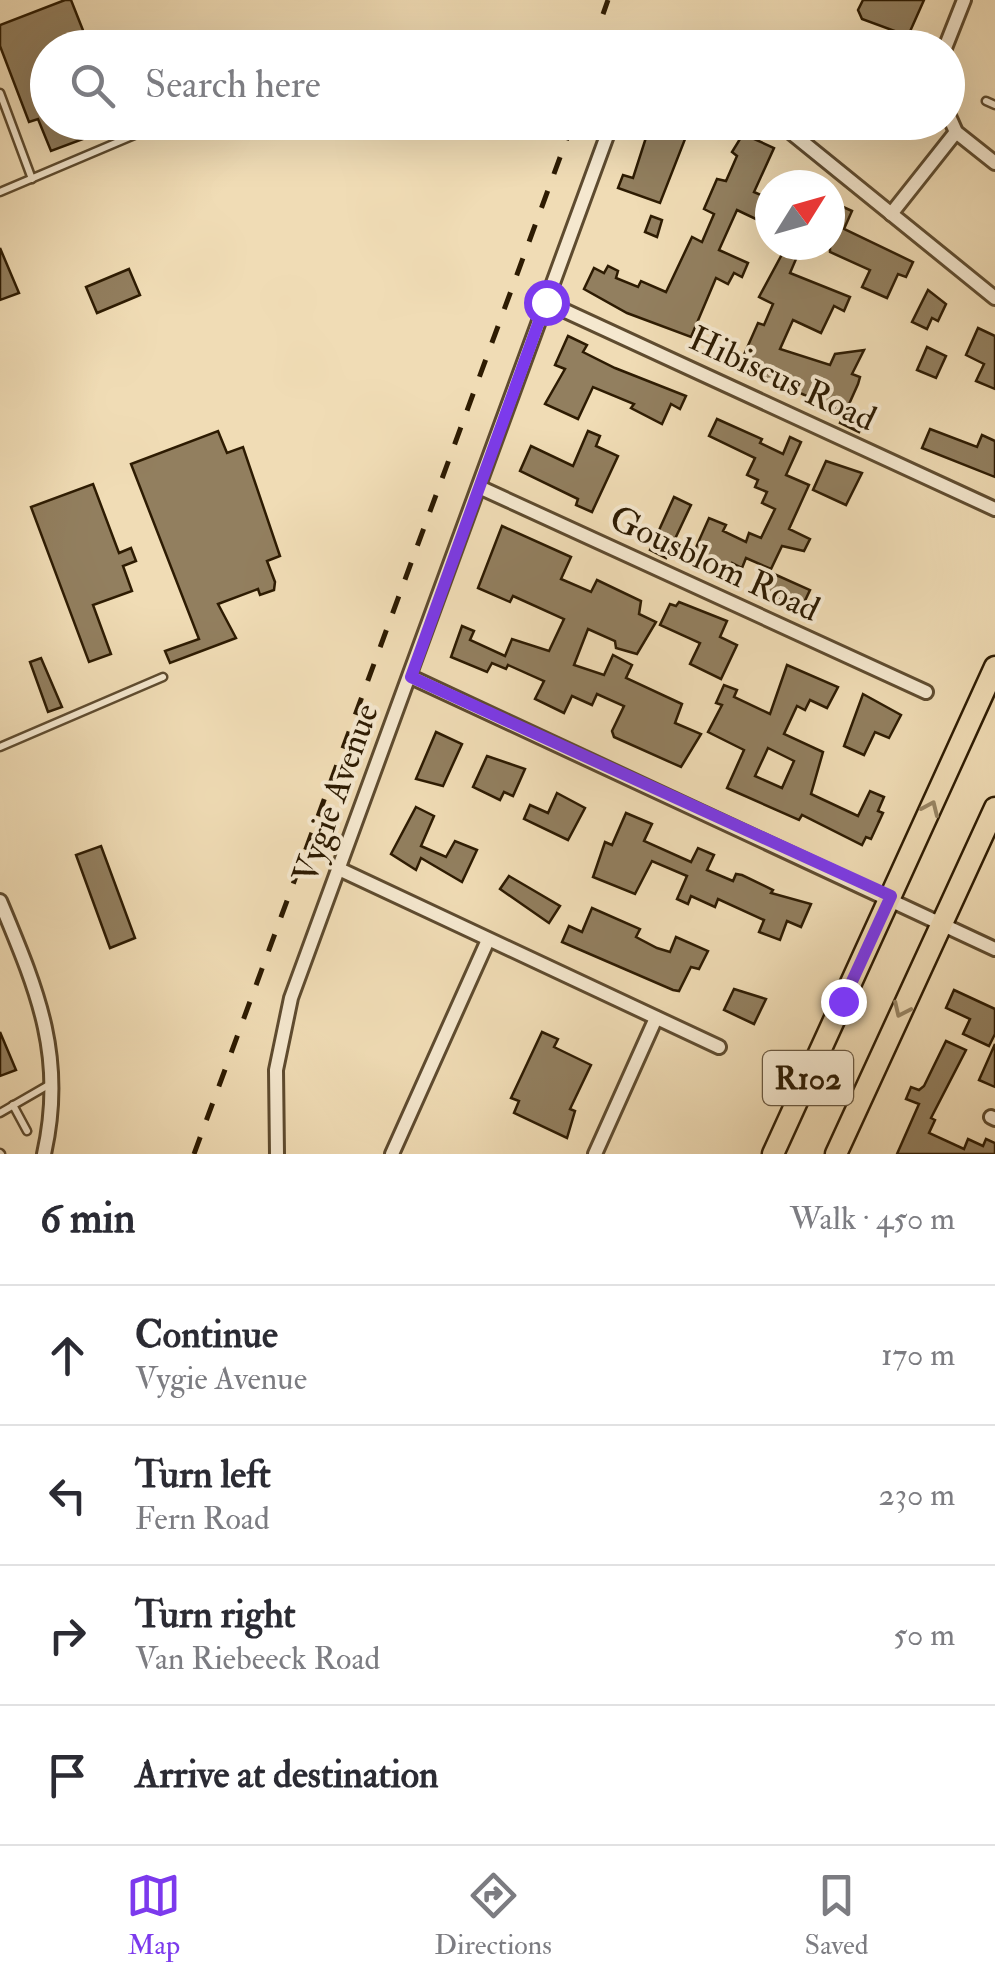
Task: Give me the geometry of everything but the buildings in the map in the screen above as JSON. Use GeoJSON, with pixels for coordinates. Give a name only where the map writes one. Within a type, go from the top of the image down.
{"type":"FeatureCollection","features":[{"type":"Feature","properties":{"kind":"main road","name":"R102"},"geometry":{"type":"LineString","coordinates":[[773,1154],[995,667]]}},
{"type":"Feature","properties":{"kind":"main road","name":"R102"},"geometry":{"type":"LineString","coordinates":[[836,1154],[995,808]]}},
{"type":"Feature","properties":{"kind":"street"},"geometry":{"type":"LineString","coordinates":[[952,30],[964,0]]}},
{"type":"Feature","properties":{"kind":"street"},"geometry":{"type":"LineString","coordinates":[[965,139],[995,163]]}},
{"type":"Feature","properties":{"kind":"street","name":"Vygie Avenue"},"geometry":{"type":"LineString","coordinates":[[277,1154],[280,1034],[605,140]]}},
{"type":"Feature","properties":{"kind":"street"},"geometry":{"type":"LineString","coordinates":[[800,140],[995,298]]}},
{"type":"Feature","properties":{"kind":"street"},"geometry":{"type":"LineString","coordinates":[[892,214],[950,140]]}},
{"type":"Feature","properties":{"kind":"street","name":"Hibiscus Road"},"geometry":{"type":"LineString","coordinates":[[546,302],[995,509]]}},
{"type":"Feature","properties":{"kind":"street","name":"Gousblom Road"},"geometry":{"type":"LineString","coordinates":[[479,487],[926,692]]}},
{"type":"Feature","properties":{"kind":"street"},"geometry":{"type":"LineString","coordinates":[[411,677],[891,896],[995,948]]}},
{"type":"Feature","properties":{"kind":"street"},"geometry":{"type":"LineString","coordinates":[[339,869],[720,1046]]}},
{"type":"Feature","properties":{"kind":"street"},"geometry":{"type":"LineString","coordinates":[[0,901],[48,1031],[53,1083],[44,1154]]}},
{"type":"Feature","properties":{"kind":"street"},"geometry":{"type":"LineString","coordinates":[[392,1154],[488,940]]}},
{"type":"Feature","properties":{"kind":"street"},"geometry":{"type":"LineString","coordinates":[[595,1154],[656,1018]]}},
{"type":"Feature","properties":{"kind":"lane"},"geometry":{"type":"LineString","coordinates":[[0,93],[32,179]]}},
{"type":"Feature","properties":{"kind":"lane"},"geometry":{"type":"LineString","coordinates":[[986,100],[995,104]]}},
{"type":"Feature","properties":{"kind":"lane"},"geometry":{"type":"LineString","coordinates":[[0,192],[123,140]]}},
{"type":"Feature","properties":{"kind":"lane"},"geometry":{"type":"LineString","coordinates":[[0,747],[163,678]]}},
{"type":"Feature","properties":{"kind":"lane"},"geometry":{"type":"LineString","coordinates":[[0,1113],[53,1083]]}},
{"type":"Feature","properties":{"kind":"lane"},"geometry":{"type":"LineString","coordinates":[[14,1106],[27,1131]]}},
{"type":"Feature","properties":{"kind":"railway"},"geometry":{"type":"LineString","coordinates":[[597,30],[608,0]]}},
{"type":"Feature","properties":{"kind":"railway"},"geometry":{"type":"LineString","coordinates":[[194,1154],[566,140]]}},
{"type":"Feature","properties":{"kind":"route"},"geometry":{"type":"LineString","coordinates":[[546,302],[411,677],[891,896],[843,1001]]}}]}
